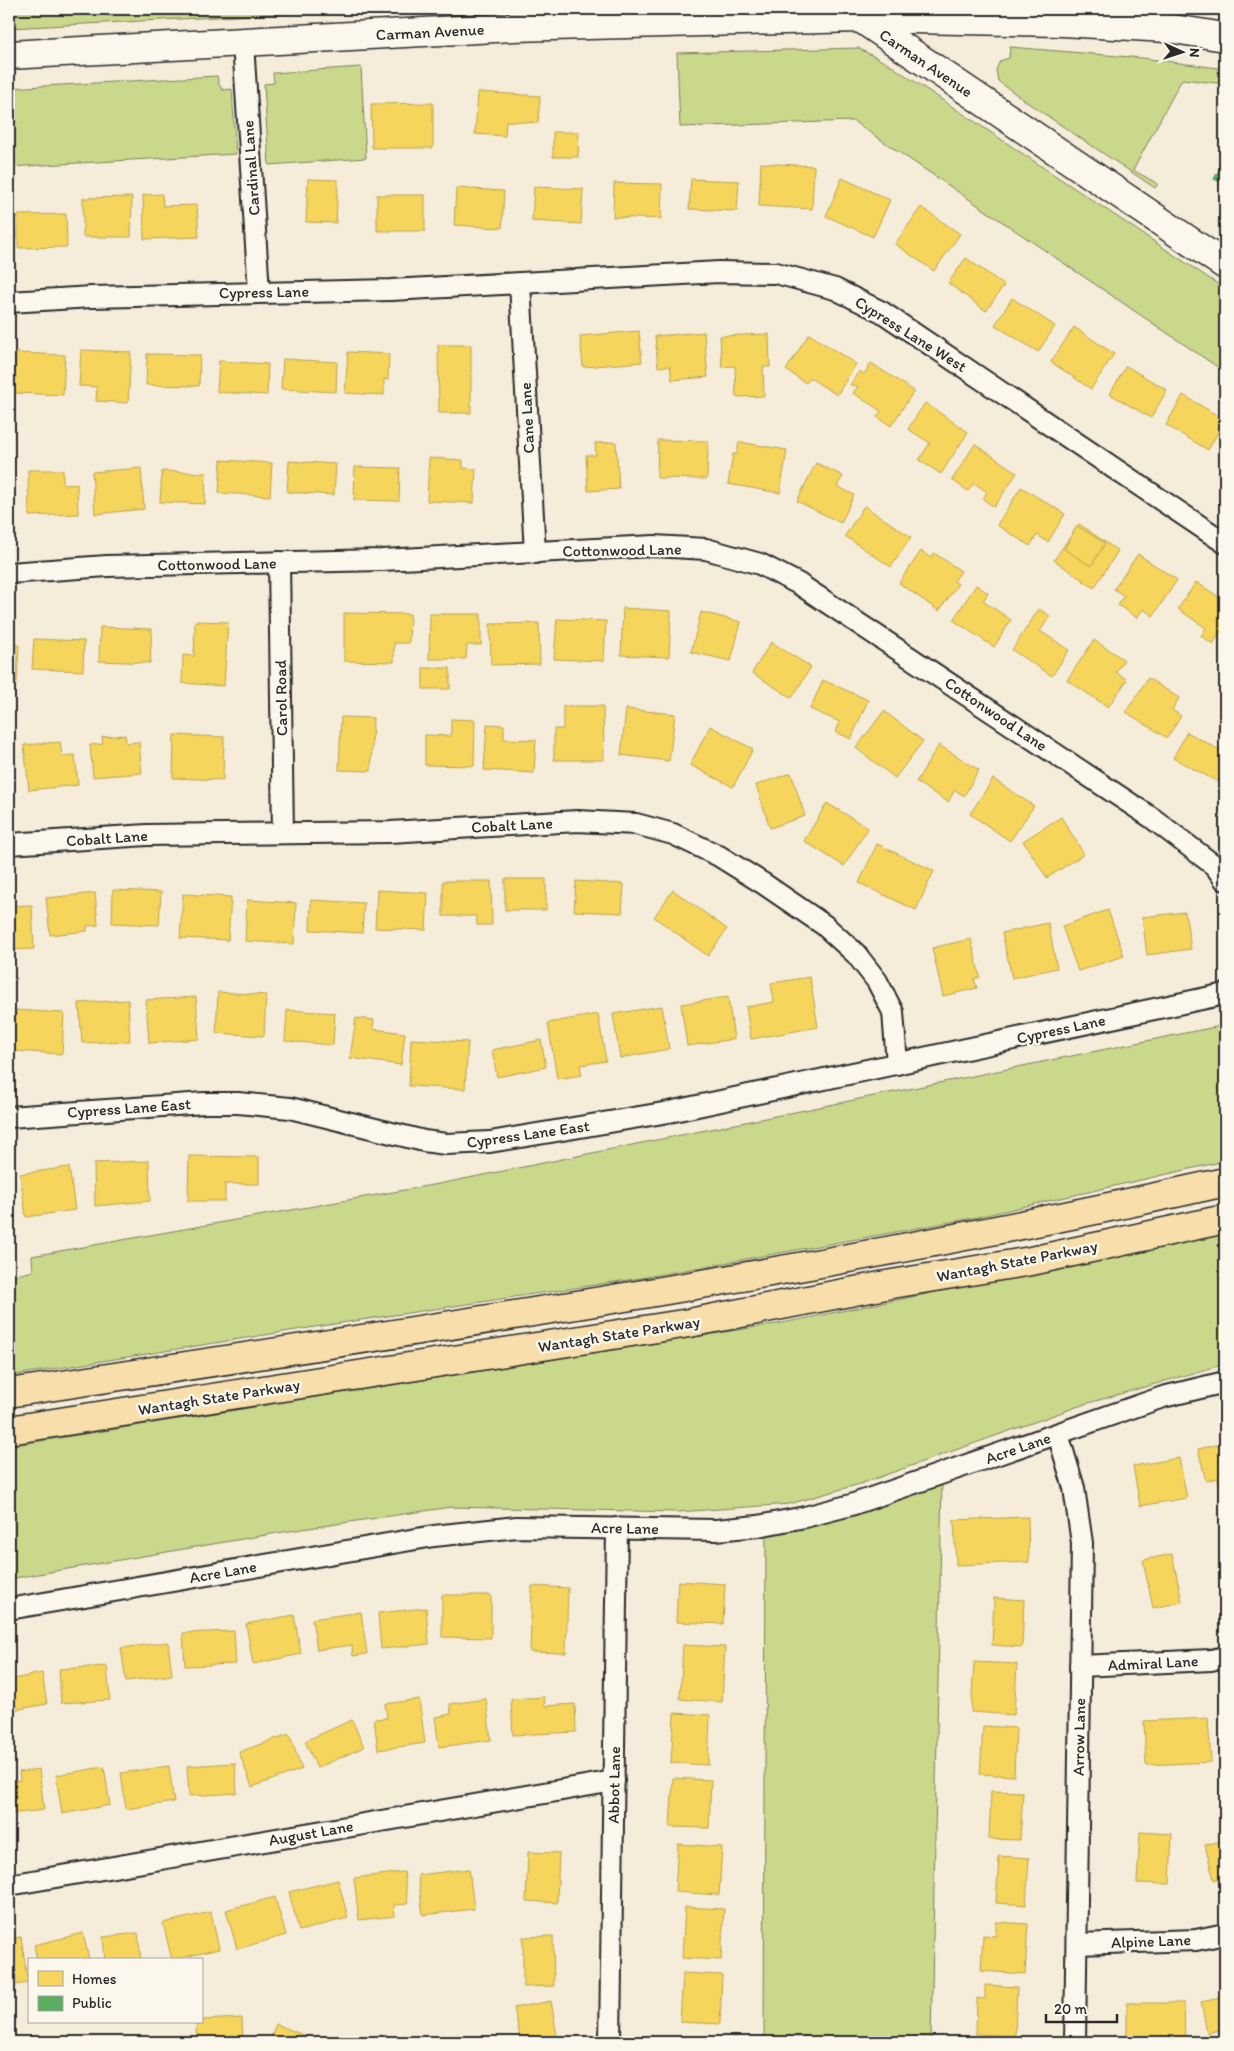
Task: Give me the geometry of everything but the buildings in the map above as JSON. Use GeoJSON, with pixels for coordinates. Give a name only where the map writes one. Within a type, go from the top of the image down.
{"type":"FeatureCollection","features":[{"type":"Feature","properties":{"kind":"highway"},"geometry":{"type":"LineString","coordinates":[[9,1393],[474,1322],[720,1282],[1099,1210],[1225,1182]]}},
{"type":"Feature","properties":{"kind":"highway","name":"Wantagh State Parkway"},"geometry":{"type":"LineString","coordinates":[[9,1430],[689,1323],[886,1284],[1031,1261],[1225,1219]]}},
{"type":"Feature","properties":{"kind":"main road","name":"Carman Avenue"},"geometry":{"type":"LineString","coordinates":[[9,55],[774,15],[860,18],[1225,265]]}},
{"type":"Feature","properties":{"kind":"main road"},"geometry":{"type":"LineString","coordinates":[[860,18],[1063,22],[1167,28],[1225,37]]}},
{"type":"Feature","properties":{"kind":"street","name":"Cardinal Lane"},"geometry":{"type":"LineString","coordinates":[[243,43],[259,292]]}},
{"type":"Feature","properties":{"kind":"street","name":"Cypress Lane West"},"geometry":{"type":"LineString","coordinates":[[520,283],[720,272],[776,273],[835,289],[882,312],[1225,543]]}},
{"type":"Feature","properties":{"kind":"street","name":"Cypress Lane"},"geometry":{"type":"LineString","coordinates":[[9,302],[92,297],[391,290],[520,283]]}},
{"type":"Feature","properties":{"kind":"street","name":"Cane Lane"},"geometry":{"type":"LineString","coordinates":[[520,283],[535,552]]}},
{"type":"Feature","properties":{"kind":"street","name":"Cottonwood Lane"},"geometry":{"type":"LineString","coordinates":[[9,573],[107,566],[382,560],[654,546],[706,549],[760,564],[799,584],[1152,818],[1215,866],[1225,880]]}},
{"type":"Feature","properties":{"kind":"street","name":"Carol Road"},"geometry":{"type":"LineString","coordinates":[[279,562],[283,833]]}},
{"type":"Feature","properties":{"kind":"street","name":"Cobalt Lane"},"geometry":{"type":"LineString","coordinates":[[9,844],[148,835],[390,832],[578,821],[636,824],[673,834],[719,856],[824,925],[856,954],[877,981],[893,1012],[897,1064]]}},
{"type":"Feature","properties":{"kind":"street","name":"Cypress Lane"},"geometry":{"type":"LineString","coordinates":[[897,1064],[1225,994]]}},
{"type":"Feature","properties":{"kind":"street","name":"Cypress Lane East"},"geometry":{"type":"LineString","coordinates":[[9,1117],[204,1103],[238,1103],[290,1108],[424,1142],[471,1143],[514,1139],[669,1112],[897,1064]]}},
{"type":"Feature","properties":{"kind":"street","name":"Acre Lane"},"geometry":{"type":"LineString","coordinates":[[9,1609],[434,1536],[517,1527],[716,1530],[758,1526],[851,1505],[1163,1397],[1225,1382]]}},
{"type":"Feature","properties":{"kind":"street","name":"Arrow Lane"},"geometry":{"type":"LineString","coordinates":[[1058,1434],[1074,1488],[1082,1543],[1075,2042]]}},
{"type":"Feature","properties":{"kind":"street","name":"Abbot Lane"},"geometry":{"type":"LineString","coordinates":[[610,2042],[617,1528]]}},
{"type":"Feature","properties":{"kind":"street","name":"Admiral Lane"},"geometry":{"type":"LineString","coordinates":[[1080,1666],[1211,1660],[1225,1657]]}},
{"type":"Feature","properties":{"kind":"street","name":"August Lane"},"geometry":{"type":"LineString","coordinates":[[9,1885],[614,1781]]}},
{"type":"Feature","properties":{"kind":"street","name":"Alpine Lane"},"geometry":{"type":"LineString","coordinates":[[1077,1944],[1196,1940],[1225,1934]]}},
{"type":"Feature","properties":{"kind":"green space"},"geometry":{"type":"Polygon","coordinates":[[[9,9],[370,9],[9,28],[9,9]]]}},
{"type":"Feature","properties":{"kind":"green space"},"geometry":{"type":"Polygon","coordinates":[[[1010,47],[1142,58],[1225,69],[1225,84],[1182,79],[1133,170],[1158,184],[1155,188],[998,81],[996,70],[1000,61],[1009,58],[1010,47]]]}},
{"type":"Feature","properties":{"kind":"green space"},"geometry":{"type":"Polygon","coordinates":[[[858,48],[890,65],[1225,289],[1225,372],[853,121],[680,127],[677,53],[858,48]]]}},
{"type":"Feature","properties":{"kind":"green space"},"geometry":{"type":"Polygon","coordinates":[[[361,67],[366,158],[269,165],[264,84],[274,83],[273,73],[361,67]]]}},
{"type":"Feature","properties":{"kind":"green space"},"geometry":{"type":"Polygon","coordinates":[[[217,76],[219,85],[223,90],[232,89],[236,154],[9,167],[9,88],[217,76]]]}},
{"type":"Feature","properties":{"kind":"green space"},"geometry":{"type":"Polygon","coordinates":[[[1225,1025],[1225,1161],[973,1218],[641,1278],[321,1326],[9,1376],[9,1277],[33,1271],[32,1256],[444,1183],[1225,1025]]]}},
{"type":"Feature","properties":{"kind":"green space"},"geometry":{"type":"Polygon","coordinates":[[[1225,1234],[1225,1364],[1085,1404],[860,1484],[789,1504],[678,1512],[451,1507],[289,1531],[9,1579],[9,1446],[782,1323],[1225,1234]]]}},
{"type":"Feature","properties":{"kind":"green space"},"geometry":{"type":"Polygon","coordinates":[[[942,1479],[931,2042],[764,2042],[766,1529],[942,1479]]]}}]}
